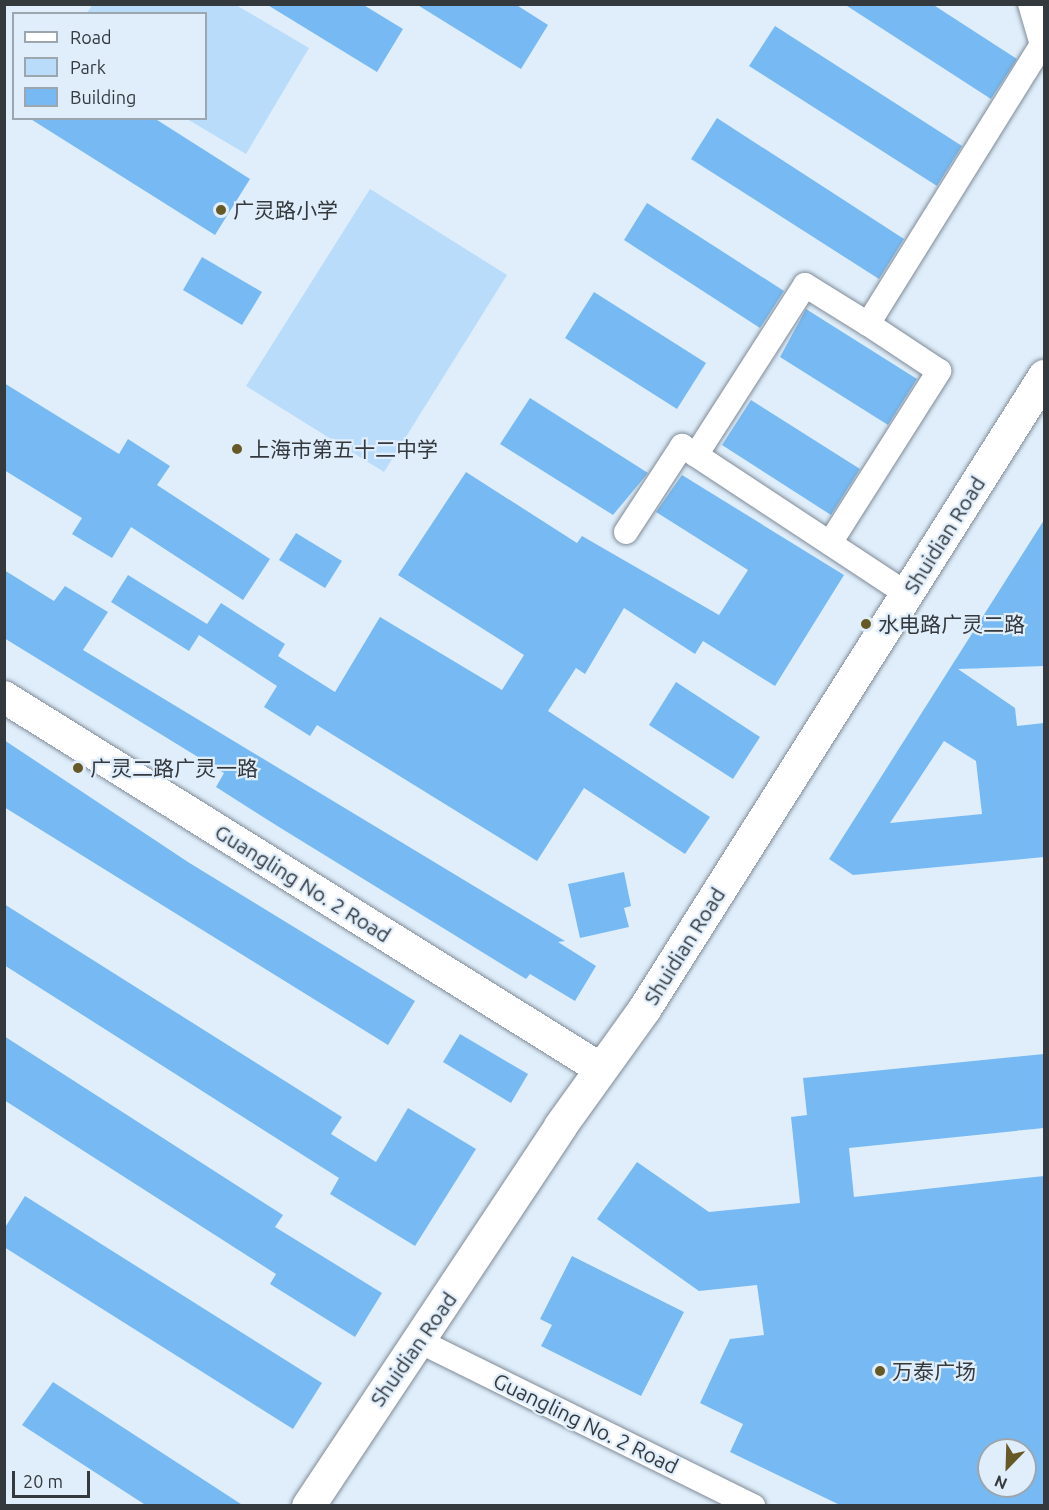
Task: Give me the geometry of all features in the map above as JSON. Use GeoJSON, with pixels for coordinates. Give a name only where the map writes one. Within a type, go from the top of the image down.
{"type":"FeatureCollection","features":[{"type":"Feature","properties":{"kind":"main road","name":"Shuidian Road"},"geometry":{"type":"LineString","coordinates":[[308,1506],[601,1069],[907,594],[1044,376]]}},
{"type":"Feature","properties":{"kind":"street"},"geometry":{"type":"LineString","coordinates":[[868,324],[1042,45],[1030,4]]}},
{"type":"Feature","properties":{"kind":"street"},"geometry":{"type":"LineString","coordinates":[[696,455],[805,285],[939,370],[830,543]]}},
{"type":"Feature","properties":{"kind":"street"},"geometry":{"type":"LineString","coordinates":[[626,532],[682,446],[907,594]]}},
{"type":"Feature","properties":{"kind":"street","name":"Guangling No. 2 Road"},"geometry":{"type":"LineString","coordinates":[[4,697],[601,1069]]}},
{"type":"Feature","properties":{"kind":"street","name":"Guangling No. 2 Road"},"geometry":{"type":"LineString","coordinates":[[419,1341],[753,1506]]}},
{"type":"Feature","properties":{"kind":"green space"},"geometry":{"type":"Polygon","coordinates":[[[92,5],[236,5],[309,48],[246,154],[189,120],[207,120],[207,12],[88,12],[92,5]]]}},
{"type":"Feature","properties":{"kind":"green space"},"geometry":{"type":"Polygon","coordinates":[[[370,189],[507,275],[384,472],[246,386],[370,189]]]}},
{"type":"Feature","properties":{"kind":"building"},"geometry":{"type":"Polygon","coordinates":[[[266,4],[362,4],[403,29],[377,72],[266,4]]]}},
{"type":"Feature","properties":{"kind":"building"},"geometry":{"type":"Polygon","coordinates":[[[416,4],[515,4],[548,25],[521,69],[416,4]]]}},
{"type":"Feature","properties":{"kind":"building"},"geometry":{"type":"Polygon","coordinates":[[[844,4],[932,4],[1017,59],[991,99],[844,4]]]}},
{"type":"Feature","properties":{"kind":"building"},"geometry":{"type":"Polygon","coordinates":[[[775,26],[962,146],[937,186],[749,66],[775,26]]]}},
{"type":"Feature","properties":{"kind":"building"},"geometry":{"type":"Polygon","coordinates":[[[717,118],[904,239],[879,279],[691,159],[717,118]]]}},
{"type":"Feature","properties":{"kind":"building"},"geometry":{"type":"Polygon","coordinates":[[[32,120],[157,120],[250,179],[215,235],[32,120]]]}},
{"type":"Feature","properties":{"kind":"building"},"geometry":{"type":"Polygon","coordinates":[[[647,203],[784,291],[760,328],[624,240],[647,203]]]}},
{"type":"Feature","properties":{"kind":"building"},"geometry":{"type":"Polygon","coordinates":[[[202,257],[262,292],[242,325],[183,290],[202,257]]]}},
{"type":"Feature","properties":{"kind":"building"},"geometry":{"type":"Polygon","coordinates":[[[594,292],[706,363],[677,409],[565,338],[594,292]]]}},
{"type":"Feature","properties":{"kind":"building"},"geometry":{"type":"Polygon","coordinates":[[[806,309],[917,379],[888,425],[780,357],[806,309]]]}},
{"type":"Feature","properties":{"kind":"building"},"geometry":{"type":"Polygon","coordinates":[[[4,383],[119,454],[128,439],[170,466],[157,485],[270,559],[243,600],[131,527],[112,558],[72,534],[82,518],[4,470],[4,383]]]}},
{"type":"Feature","properties":{"kind":"building"},"geometry":{"type":"Polygon","coordinates":[[[530,398],[648,473],[613,515],[500,444],[530,398]]]}},
{"type":"Feature","properties":{"kind":"building"},"geometry":{"type":"Polygon","coordinates":[[[751,400],[860,469],[831,515],[722,445],[751,400]]]}},
{"type":"Feature","properties":{"kind":"building"},"geometry":{"type":"Polygon","coordinates":[[[466,472],[577,543],[582,536],[719,615],[748,570],[656,512],[682,475],[844,575],[775,686],[703,641],[695,654],[624,608],[585,674],[576,668],[548,711],[710,817],[685,854],[584,788],[537,861],[317,725],[310,736],[264,707],[277,686],[199,635],[189,651],[111,602],[128,575],[207,624],[221,603],[285,644],[278,656],[335,692],[380,617],[502,690],[524,655],[398,575],[466,472]]]}},
{"type":"Feature","properties":{"kind":"building"},"geometry":{"type":"Polygon","coordinates":[[[1044,520],[1044,666],[958,669],[1015,708],[1017,726],[1044,723],[1044,857],[853,875],[829,859],[1044,520]],[[944,741],[890,823],[982,814],[976,761],[944,741]]]}},
{"type":"Feature","properties":{"kind":"building"},"geometry":{"type":"Polygon","coordinates":[[[296,533],[342,561],[325,588],[279,560],[296,533]]]}},
{"type":"Feature","properties":{"kind":"building"},"geometry":{"type":"Polygon","coordinates":[[[4,570],[54,601],[65,586],[108,612],[83,650],[565,941],[558,942],[596,966],[575,1001],[530,974],[526,979],[216,787],[224,773],[4,638],[4,570]]]}},
{"type":"Feature","properties":{"kind":"building"},"geometry":{"type":"Polygon","coordinates":[[[676,682],[760,737],[733,779],[649,725],[676,682]]]}},
{"type":"Feature","properties":{"kind":"building"},"geometry":{"type":"Polygon","coordinates":[[[4,740],[188,862],[415,1001],[388,1045],[4,807],[4,740]]]}},
{"type":"Feature","properties":{"kind":"building"},"geometry":{"type":"Polygon","coordinates":[[[624,872],[631,906],[624,908],[629,927],[580,938],[568,884],[624,872]]]}},
{"type":"Feature","properties":{"kind":"building"},"geometry":{"type":"Polygon","coordinates":[[[4,904],[342,1117],[331,1134],[376,1162],[408,1108],[476,1149],[415,1246],[330,1194],[339,1178],[4,965],[4,904]]]}},
{"type":"Feature","properties":{"kind":"building"},"geometry":{"type":"Polygon","coordinates":[[[460,1034],[528,1074],[511,1103],[443,1062],[460,1034]]]}},
{"type":"Feature","properties":{"kind":"building"},"geometry":{"type":"Polygon","coordinates":[[[4,1036],[283,1215],[275,1227],[382,1293],[355,1337],[270,1284],[276,1274],[4,1100],[4,1036]]]}},
{"type":"Feature","properties":{"kind":"building"},"geometry":{"type":"Polygon","coordinates":[[[1044,1054],[1044,1128],[849,1148],[854,1197],[1044,1176],[1044,1506],[842,1506],[730,1452],[743,1424],[700,1403],[730,1339],[764,1335],[757,1285],[699,1291],[597,1219],[637,1162],[709,1212],[800,1203],[791,1117],[807,1115],[803,1078],[1044,1054]]]}},
{"type":"Feature","properties":{"kind":"building"},"geometry":{"type":"Polygon","coordinates":[[[25,1196],[322,1383],[293,1429],[4,1247],[4,1229],[25,1196]]]}},
{"type":"Feature","properties":{"kind":"building"},"geometry":{"type":"Polygon","coordinates":[[[572,1256],[684,1312],[641,1396],[541,1346],[552,1325],[540,1319],[572,1256]]]}},
{"type":"Feature","properties":{"kind":"building"},"geometry":{"type":"Polygon","coordinates":[[[53,1382],[244,1506],[147,1506],[22,1425],[53,1382]]]}},
{"type":"Feature","properties":{"kind":"place","name":"广灵路小学"},"geometry":{"type":"Point","coordinates":[221,210]}},
{"type":"Feature","properties":{"kind":"place","name":"上海市第五十二中学"},"geometry":{"type":"Point","coordinates":[237,449]}},
{"type":"Feature","properties":{"kind":"place","name":"水电路广灵二路"},"geometry":{"type":"Point","coordinates":[866,624]}},
{"type":"Feature","properties":{"kind":"place","name":"广灵二路广灵一路"},"geometry":{"type":"Point","coordinates":[78,768]}},
{"type":"Feature","properties":{"kind":"place","name":"万泰广场"},"geometry":{"type":"Point","coordinates":[880,1371]}}]}
